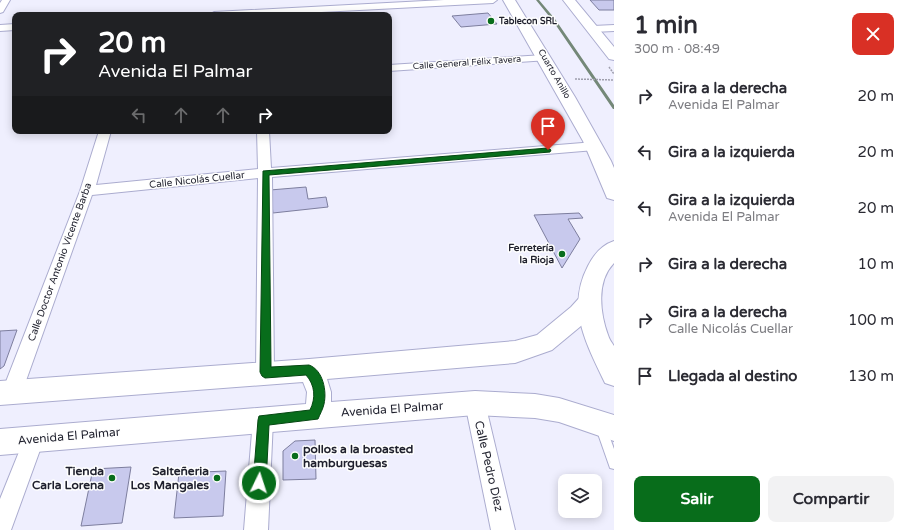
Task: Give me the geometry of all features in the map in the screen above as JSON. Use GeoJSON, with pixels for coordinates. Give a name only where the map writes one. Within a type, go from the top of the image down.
{"type":"FeatureCollection","features":[{"type":"Feature","properties":{"kind":"highway","name":"Cuarto Anillo"},"geometry":{"type":"LineString","coordinates":[[509,0],[595,146],[609,175],[614,194]]}},
{"type":"Feature","properties":{"kind":"highway"},"geometry":{"type":"LineString","coordinates":[[569,0],[614,56]]}},
{"type":"Feature","properties":{"kind":"highway"},"geometry":{"type":"LineString","coordinates":[[614,249],[601,262],[592,280],[589,302],[596,337],[614,374]]}},
{"type":"Feature","properties":{"kind":"street"},"geometry":{"type":"LineString","coordinates":[[0,10],[6,0]]}},
{"type":"Feature","properties":{"kind":"street"},"geometry":{"type":"LineString","coordinates":[[224,12],[231,10],[493,0]]}},
{"type":"Feature","properties":{"kind":"street"},"geometry":{"type":"LineString","coordinates":[[0,28],[12,27]]}},
{"type":"Feature","properties":{"kind":"street"},"geometry":{"type":"LineString","coordinates":[[593,29],[614,28]]}},
{"type":"Feature","properties":{"kind":"street","name":"Calle General Félix Tavera"},"geometry":{"type":"LineString","coordinates":[[392,68],[544,58]]}},
{"type":"Feature","properties":{"kind":"street","name":"Calle Doctor Antonio Vicente Barba"},"geometry":{"type":"LineString","coordinates":[[6,393],[87,191],[104,134]]}},
{"type":"Feature","properties":{"kind":"street"},"geometry":{"type":"LineString","coordinates":[[263,134],[265,173],[265,372]]}},
{"type":"Feature","properties":{"kind":"street","name":"Calle Nicolás Cuellar"},"geometry":{"type":"LineString","coordinates":[[87,191],[265,173],[595,146]]}},
{"type":"Feature","properties":{"kind":"street"},"geometry":{"type":"LineString","coordinates":[[6,393],[265,372],[309,370],[515,352],[544,343],[579,314],[589,302]]}},
{"type":"Feature","properties":{"kind":"street"},"geometry":{"type":"LineString","coordinates":[[309,370],[315,377],[320,396],[314,415]]}},
{"type":"Feature","properties":{"kind":"street","name":"Avenida El Palmar"},"geometry":{"type":"LineString","coordinates":[[0,442],[314,415],[475,403],[535,406],[559,410],[606,425]]}},
{"type":"Feature","properties":{"kind":"street","name":"Calle Pedro Díez"},"geometry":{"type":"LineString","coordinates":[[475,403],[503,530]]}},
{"type":"Feature","properties":{"kind":"street"},"geometry":{"type":"LineString","coordinates":[[256,530],[263,420]]}},
{"type":"Feature","properties":{"kind":"street"},"geometry":{"type":"LineString","coordinates":[[0,528],[34,439]]}},
{"type":"Feature","properties":{"kind":"lane"},"geometry":{"type":"LineString","coordinates":[[606,425],[614,464]]}},
{"type":"Feature","properties":{"kind":"path"},"geometry":{"type":"LineString","coordinates":[[573,79],[614,80]]}},
{"type":"Feature","properties":{"kind":"building"},"geometry":{"type":"Polygon","coordinates":[[[590,0],[614,0],[614,10],[599,10],[590,0]]]}},
{"type":"Feature","properties":{"kind":"building"},"geometry":{"type":"Polygon","coordinates":[[[488,13],[497,24],[461,27],[452,16],[488,13]]]}},
{"type":"Feature","properties":{"kind":"building"},"geometry":{"type":"Polygon","coordinates":[[[306,187],[308,199],[326,197],[328,207],[273,213],[270,190],[306,187]]]}},
{"type":"Feature","properties":{"kind":"building","name":"Ferretería la Rioja"},"geometry":{"type":"Polygon","coordinates":[[[579,213],[583,218],[568,219],[580,239],[562,268],[534,215],[579,213]]]}},
{"type":"Feature","properties":{"kind":"building"},"geometry":{"type":"Polygon","coordinates":[[[17,330],[4,366],[0,369],[0,331],[17,330]]]}},
{"type":"Feature","properties":{"kind":"building"},"geometry":{"type":"Polygon","coordinates":[[[315,440],[316,479],[283,480],[283,451],[295,441],[315,440]]]}},
{"type":"Feature","properties":{"kind":"building"},"geometry":{"type":"Polygon","coordinates":[[[131,467],[122,523],[81,526],[93,469],[131,467]]]}},
{"type":"Feature","properties":{"kind":"building"},"geometry":{"type":"Polygon","coordinates":[[[226,471],[223,516],[174,518],[179,473],[226,471]]]}},
{"type":"Feature","properties":{"kind":"waterway"},"geometry":{"type":"LineString","coordinates":[[537,0],[554,20],[614,108]]}},
{"type":"Feature","properties":{"kind":"place","name":"Tablecon SRL"},"geometry":{"type":"Point","coordinates":[491,21]}},
{"type":"Feature","properties":{"kind":"place","name":"Ferretería la Rioja"},"geometry":{"type":"Point","coordinates":[562,254]}},
{"type":"Feature","properties":{"kind":"place","name":"pollos a la broasted hamburguesas"},"geometry":{"type":"Point","coordinates":[295,456]}},
{"type":"Feature","properties":{"kind":"place","name":"Tienda Carla Lorena"},"geometry":{"type":"Point","coordinates":[112,478]}},
{"type":"Feature","properties":{"kind":"place","name":"Salteñeria Los Mangales"},"geometry":{"type":"Point","coordinates":[217,478]}},
{"type":"Feature","properties":{"kind":"route"},"geometry":{"type":"LineString","coordinates":[[259,483],[263,420],[314,415],[320,396],[315,377],[309,370],[265,372],[265,173],[548,150]]}}]}
